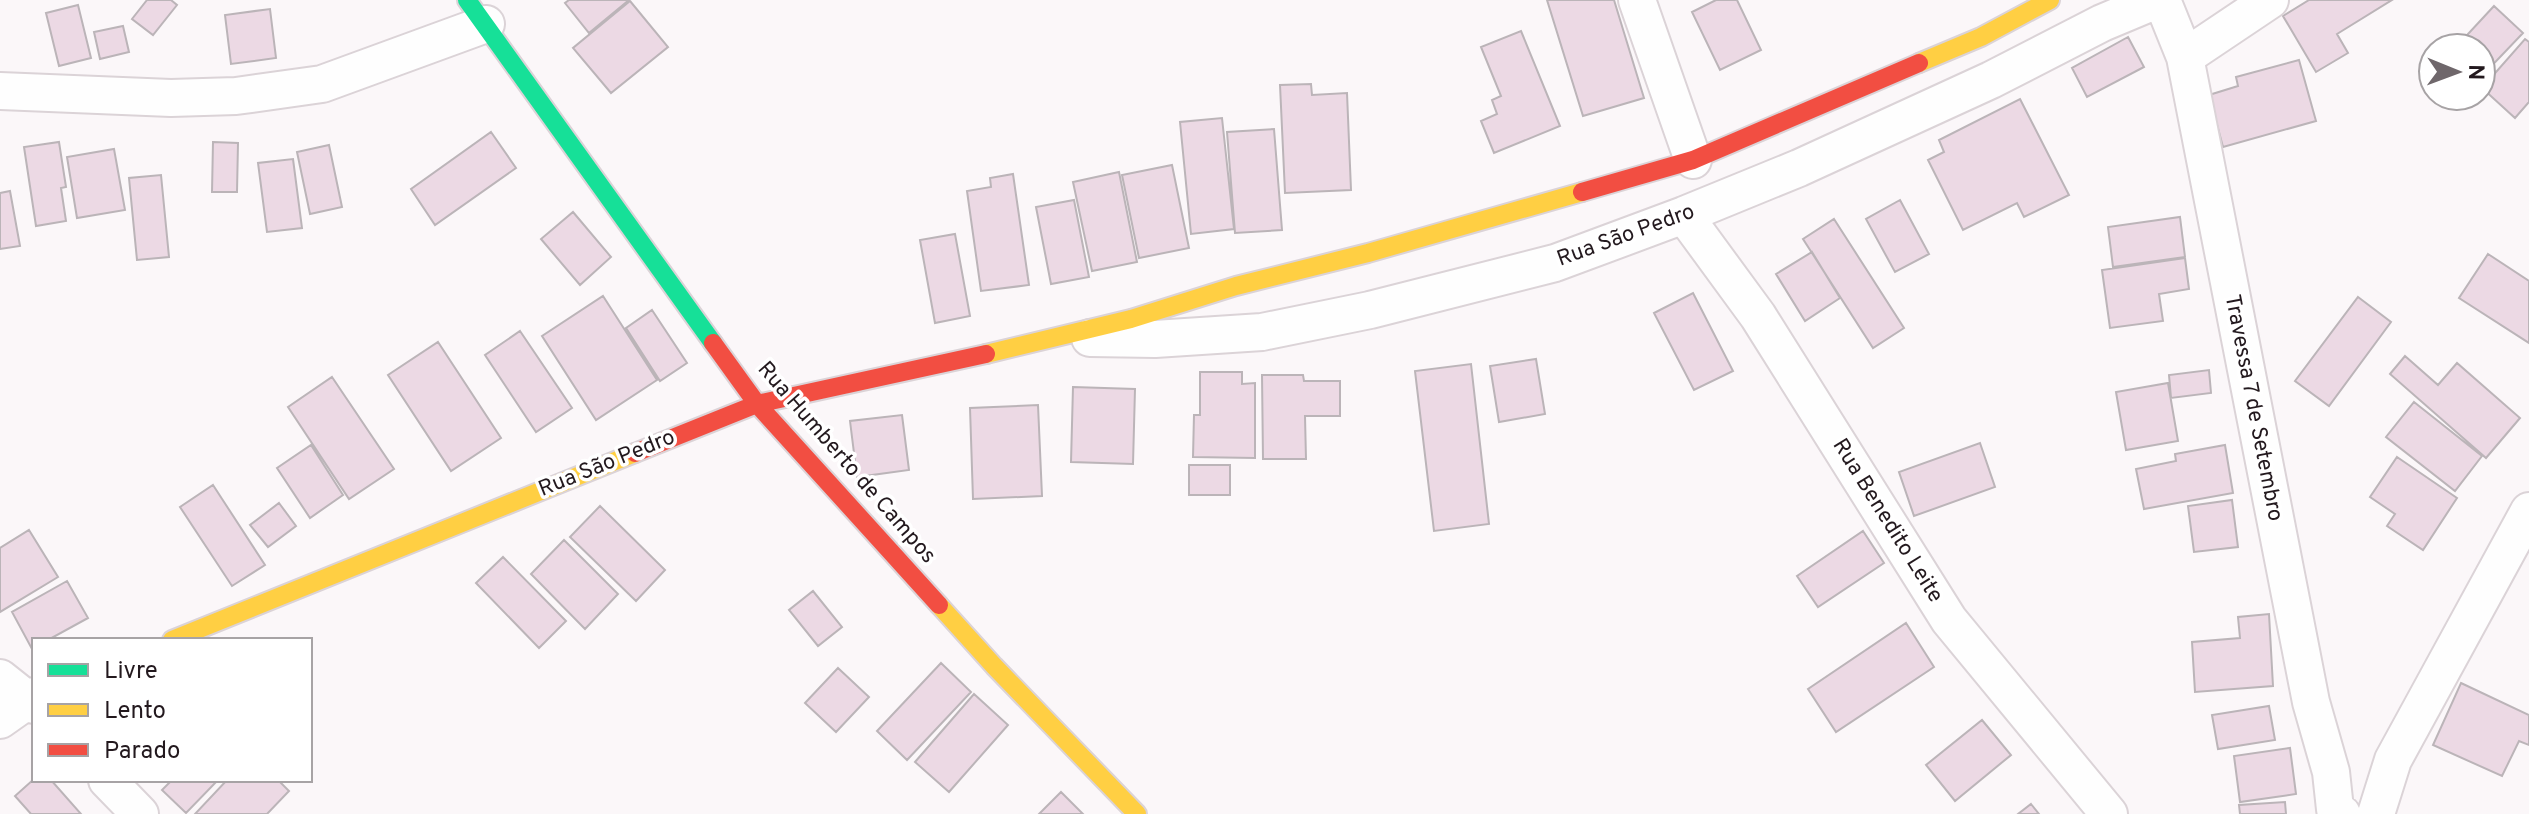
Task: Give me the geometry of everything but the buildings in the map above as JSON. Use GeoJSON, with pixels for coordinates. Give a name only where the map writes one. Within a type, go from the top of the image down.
{"type":"FeatureCollection","features":[{"type":"Feature","properties":{"kind":"street"},"geometry":{"type":"LineString","coordinates":[[1637,0],[1693,160]]}},
{"type":"Feature","properties":{"kind":"street","name":"Rua São Pedro"},"geometry":{"type":"LineString","coordinates":[[177,638],[757,404],[1131,319],[1236,286],[1368,253],[1693,160],[1981,37],[2050,0]]}},
{"type":"Feature","properties":{"kind":"street","name":"Rua São Pedro"},"geometry":{"type":"LineString","coordinates":[[1057,338],[1155,339],[1262,332],[1370,310],[1555,263],[1799,168],[1950,99],[2097,12],[2160,0]]}},
{"type":"Feature","properties":{"kind":"street","name":"Travessa 7 de Setembro"},"geometry":{"type":"LineString","coordinates":[[2160,0],[2185,57],[2311,702],[2331,772],[2337,812]]}},
{"type":"Feature","properties":{"kind":"street"},"geometry":{"type":"LineString","coordinates":[[2185,57],[2270,0]]}},
{"type":"Feature","properties":{"kind":"street"},"geometry":{"type":"LineString","coordinates":[[0,91],[171,98],[236,96],[322,84],[477,12]]}},
{"type":"Feature","properties":{"kind":"street","name":"Rua Humberto de Campos"},"geometry":{"type":"LineString","coordinates":[[477,12],[757,404],[994,666],[1137,814]]}},
{"type":"Feature","properties":{"kind":"street","name":"Rua Benedito Leite"},"geometry":{"type":"LineString","coordinates":[[1684,215],[1758,316],[1949,620],[2109,814]]}},
{"type":"Feature","properties":{"kind":"street"},"geometry":{"type":"LineString","coordinates":[[2376,814],[2393,760],[2529,511]]}},
{"type":"Feature","properties":{"kind":"street"},"geometry":{"type":"LineString","coordinates":[[2337,812],[2393,760]]}},
{"type":"Feature","properties":{"kind":"street"},"geometry":{"type":"LineString","coordinates":[[109,782],[140,814]]}},
{"type":"Feature","properties":{"kind":"traffic: fast"},"geometry":{"type":"LineString","coordinates":[[467,0],[713,343]]}},
{"type":"Feature","properties":{"kind":"traffic: slow"},"geometry":{"type":"LineString","coordinates":[[1919,63],[1981,37],[2050,0]]}},
{"type":"Feature","properties":{"kind":"traffic: slow"},"geometry":{"type":"LineString","coordinates":[[986,354],[1131,319],[1236,286],[1368,253],[1582,192]]}},
{"type":"Feature","properties":{"kind":"traffic: slow"},"geometry":{"type":"LineString","coordinates":[[177,638],[635,453]]}},
{"type":"Feature","properties":{"kind":"traffic: slow"},"geometry":{"type":"LineString","coordinates":[[939,605],[1137,814]]}},
{"type":"Feature","properties":{"kind":"traffic: jam"},"geometry":{"type":"LineString","coordinates":[[1582,192],[1693,160],[1919,63]]}},
{"type":"Feature","properties":{"kind":"traffic: jam"},"geometry":{"type":"LineString","coordinates":[[713,343],[757,404],[939,605]]}},
{"type":"Feature","properties":{"kind":"traffic: jam"},"geometry":{"type":"LineString","coordinates":[[635,453],[757,404],[986,354]]}}]}
